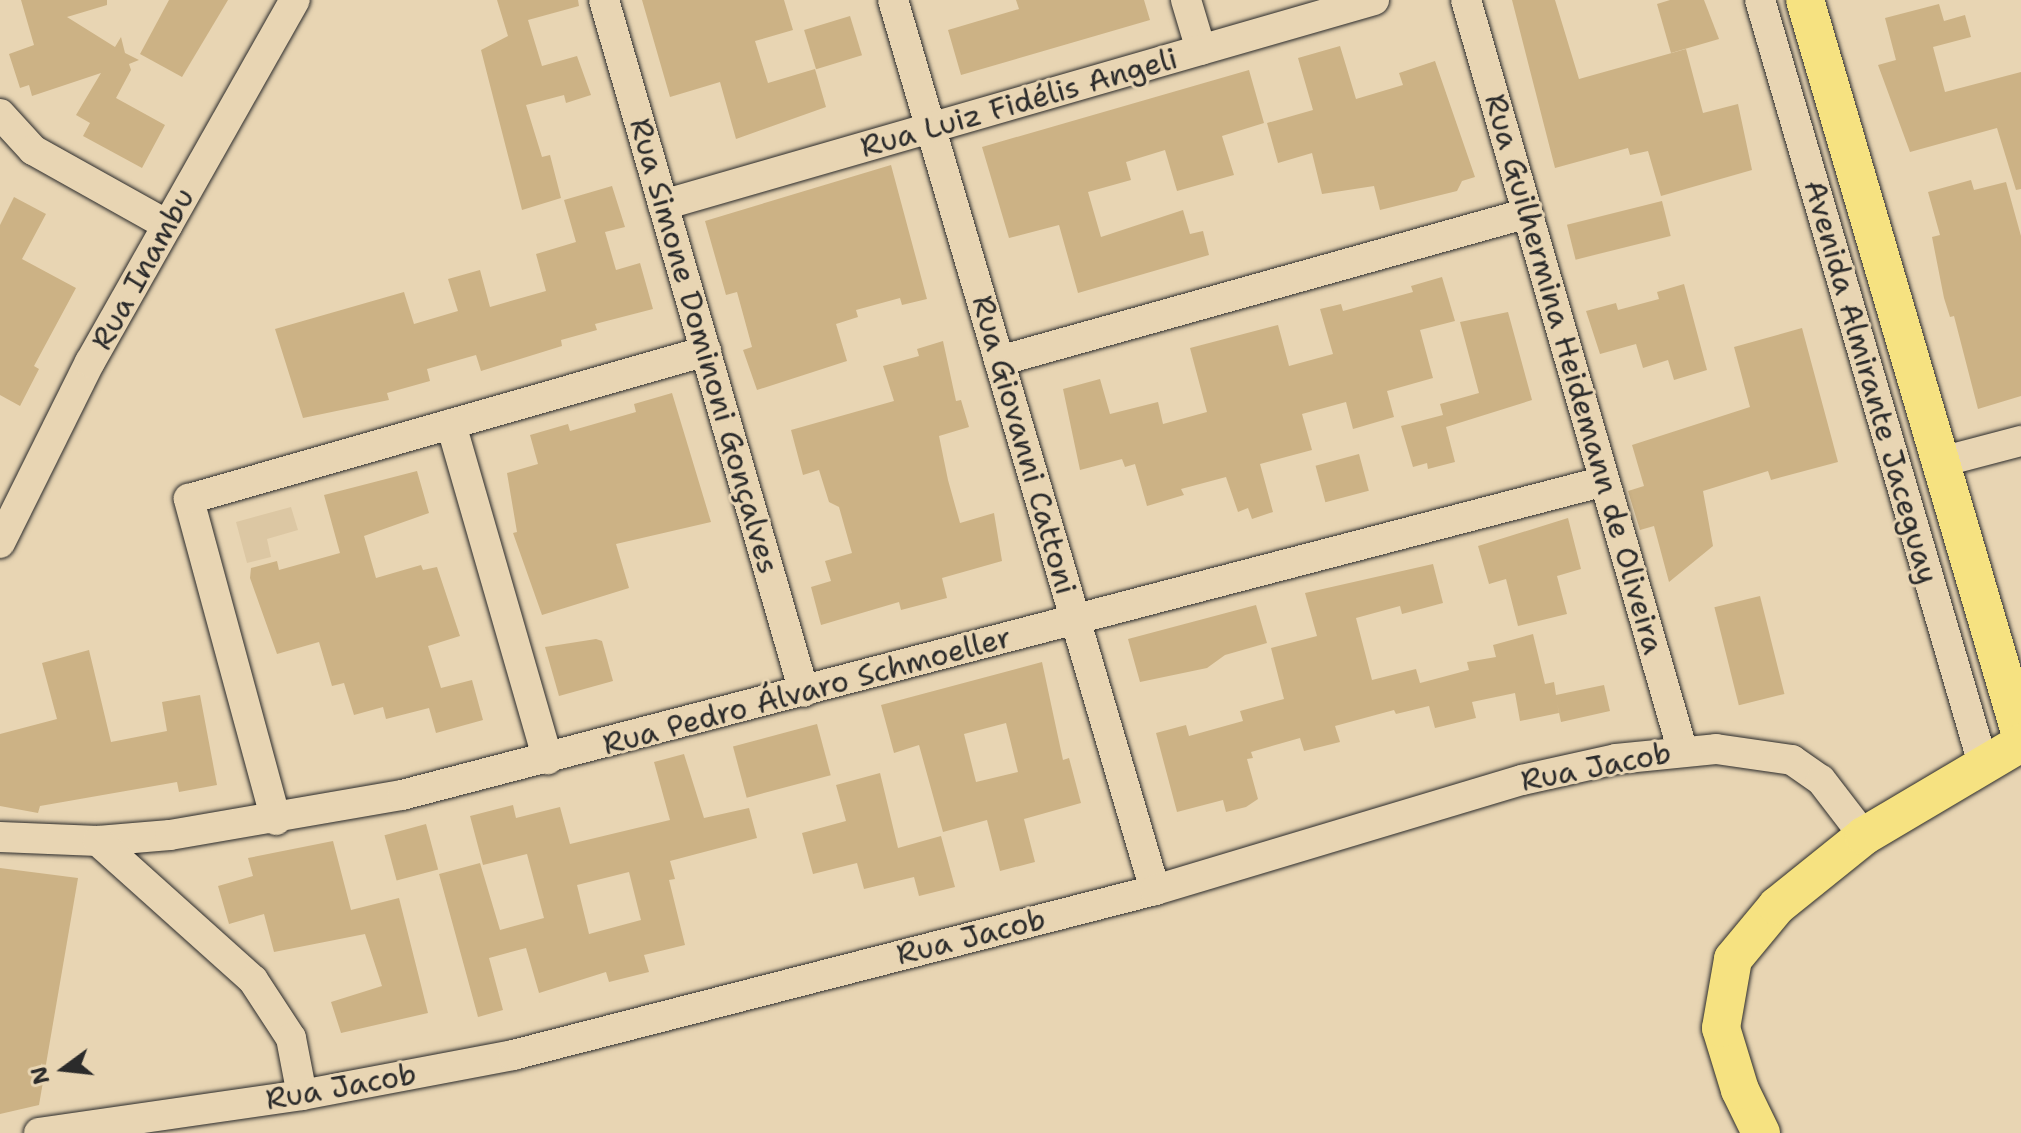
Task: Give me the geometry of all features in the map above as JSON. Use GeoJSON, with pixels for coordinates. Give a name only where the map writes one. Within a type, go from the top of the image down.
{"type":"FeatureCollection","features":[{"type":"Feature","properties":{"kind":"main road","name":"Avenida Almirante Jaceguay"},"geometry":{"type":"LineString","coordinates":[[1805,0],[2021,736]]}},
{"type":"Feature","properties":{"kind":"main road"},"geometry":{"type":"LineString","coordinates":[[1761,1133],[1726,1052],[1721,1028],[1726,978],[1748,936],[1777,906],[1864,836],[2021,743]]}},
{"type":"Feature","properties":{"kind":"street","name":"Rua Inambu"},"geometry":{"type":"LineString","coordinates":[[0,543],[21,493],[167,225],[295,0]]}},
{"type":"Feature","properties":{"kind":"street","name":"Rua Simone Dominoni Gonçalves"},"geometry":{"type":"LineString","coordinates":[[604,0],[804,692]]}},
{"type":"Feature","properties":{"kind":"street","name":"Rua Giovanni Cattoni"},"geometry":{"type":"LineString","coordinates":[[893,0],[1155,890]]}},
{"type":"Feature","properties":{"kind":"street"},"geometry":{"type":"LineString","coordinates":[[1186,0],[1201,50]]}},
{"type":"Feature","properties":{"kind":"street","name":"Rua Luiz Fidélis Angeli"},"geometry":{"type":"LineString","coordinates":[[663,205],[1374,0]]}},
{"type":"Feature","properties":{"kind":"street","name":"Rua Guilhermina Heidemann de Oliveira"},"geometry":{"type":"LineString","coordinates":[[1466,0],[1682,749]]}},
{"type":"Feature","properties":{"kind":"street","name":"Avenida Almirante Jaceguay"},"geometry":{"type":"LineString","coordinates":[[1760,0],[1983,764]]}},
{"type":"Feature","properties":{"kind":"street"},"geometry":{"type":"LineString","coordinates":[[0,114],[33,150],[167,225]]}},
{"type":"Feature","properties":{"kind":"street"},"geometry":{"type":"LineString","coordinates":[[999,361],[1528,213]]}},
{"type":"Feature","properties":{"kind":"street"},"geometry":{"type":"LineString","coordinates":[[276,820],[189,499],[706,351]]}},
{"type":"Feature","properties":{"kind":"street"},"geometry":{"type":"LineString","coordinates":[[451,424],[548,759]]}},
{"type":"Feature","properties":{"kind":"street"},"geometry":{"type":"LineString","coordinates":[[1941,462],[2021,441]]}},
{"type":"Feature","properties":{"kind":"street","name":"Rua Pedro Álvaro Schmoeller"},"geometry":{"type":"LineString","coordinates":[[0,837],[98,841],[276,820],[548,759],[1605,481]]}},
{"type":"Feature","properties":{"kind":"street","name":"Rua Jacob"},"geometry":{"type":"LineString","coordinates":[[39,1133],[302,1095],[513,1055],[1155,890],[1522,780],[1682,749],[1755,751],[1792,760],[1821,780],[1864,836]]}},
{"type":"Feature","properties":{"kind":"street"},"geometry":{"type":"LineString","coordinates":[[98,841],[253,980],[291,1038],[302,1095]]}},
{"type":"Feature","properties":{"kind":"shaded area"},"geometry":{"type":"Polygon","coordinates":[[[291,507],[298,530],[267,539],[271,557],[247,563],[236,522],[291,507]]]}},
{"type":"Feature","properties":{"kind":"building"},"geometry":{"type":"Polygon","coordinates":[[[21,0],[107,0],[107,5],[67,17],[115,47],[121,37],[125,53],[139,60],[129,64],[131,70],[116,98],[165,125],[142,168],[83,136],[90,123],[76,115],[101,73],[32,96],[29,85],[20,88],[9,54],[34,45],[21,0]]]}},
{"type":"Feature","properties":{"kind":"building"},"geometry":{"type":"Polygon","coordinates":[[[169,0],[228,0],[182,77],[140,54],[169,0]]]}},
{"type":"Feature","properties":{"kind":"building"},"geometry":{"type":"Polygon","coordinates":[[[497,0],[578,0],[579,6],[528,20],[542,66],[577,56],[591,95],[566,103],[564,95],[526,105],[542,157],[550,155],[561,198],[522,210],[481,50],[508,36],[497,0]]]}},
{"type":"Feature","properties":{"kind":"building"},"geometry":{"type":"Polygon","coordinates":[[[642,0],[784,0],[793,30],[755,41],[768,83],[815,69],[826,107],[736,139],[720,82],[670,97],[642,0]]]}},
{"type":"Feature","properties":{"kind":"building"},"geometry":{"type":"Polygon","coordinates":[[[1016,0],[1144,0],[1150,20],[961,75],[948,30],[1019,9],[1016,0]]]}},
{"type":"Feature","properties":{"kind":"building"},"geometry":{"type":"Polygon","coordinates":[[[1512,0],[1555,0],[1579,79],[1686,49],[1703,113],[1738,104],[1752,170],[1661,196],[1648,151],[1630,155],[1628,148],[1555,168],[1512,0]]]}},
{"type":"Feature","properties":{"kind":"building"},"geometry":{"type":"Polygon","coordinates":[[[1670,0],[1704,0],[1719,39],[1671,53],[1657,4],[1670,0]]]}},
{"type":"Feature","properties":{"kind":"building"},"geometry":{"type":"Polygon","coordinates":[[[1939,4],[1944,21],[1965,15],[1971,37],[1933,47],[1945,92],[2021,72],[2021,189],[2016,190],[1997,128],[1910,152],[1878,65],[1896,60],[1885,18],[1939,4]]]}},
{"type":"Feature","properties":{"kind":"building"},"geometry":{"type":"Polygon","coordinates":[[[850,16],[862,55],[816,69],[804,30],[850,16]]]}},
{"type":"Feature","properties":{"kind":"building"},"geometry":{"type":"Polygon","coordinates":[[[1340,46],[1356,99],[1403,85],[1399,73],[1435,61],[1475,177],[1462,181],[1457,191],[1380,210],[1374,186],[1322,194],[1312,153],[1278,163],[1267,123],[1313,110],[1298,58],[1340,46]]]}},
{"type":"Feature","properties":{"kind":"building"},"geometry":{"type":"Polygon","coordinates":[[[1249,70],[1264,123],[1222,136],[1234,175],[1177,191],[1165,150],[1126,162],[1131,180],[1088,192],[1101,237],[1183,210],[1190,234],[1203,231],[1209,255],[1078,293],[1059,225],[1009,238],[982,147],[1249,70]]]}},
{"type":"Feature","properties":{"kind":"building"},"geometry":{"type":"Polygon","coordinates":[[[891,165],[927,299],[902,305],[900,298],[856,310],[858,317],[836,324],[847,361],[757,390],[743,350],[752,347],[737,292],[726,295],[705,221],[891,165]]]}},
{"type":"Feature","properties":{"kind":"building"},"geometry":{"type":"Polygon","coordinates":[[[1971,180],[1974,190],[2006,182],[2021,236],[2021,396],[1978,409],[1954,316],[1950,317],[1944,298],[1932,237],[1940,235],[1928,192],[1971,180]]]}},
{"type":"Feature","properties":{"kind":"building"},"geometry":{"type":"Polygon","coordinates":[[[612,186],[625,227],[605,232],[616,270],[640,263],[653,309],[595,324],[597,330],[561,340],[562,346],[481,371],[476,355],[427,369],[430,381],[387,393],[389,400],[303,418],[275,329],[404,292],[414,324],[458,311],[448,279],[480,270],[490,307],[546,291],[536,254],[576,242],[564,200],[612,186]]]}},
{"type":"Feature","properties":{"kind":"building"},"geometry":{"type":"Polygon","coordinates":[[[14,197],[46,214],[22,259],[76,288],[34,366],[39,369],[20,406],[0,395],[0,225],[14,197]]]}},
{"type":"Feature","properties":{"kind":"building"},"geometry":{"type":"Polygon","coordinates":[[[1662,201],[1671,236],[1576,260],[1567,225],[1662,201]]]}},
{"type":"Feature","properties":{"kind":"building"},"geometry":{"type":"Polygon","coordinates":[[[1442,277],[1455,321],[1420,330],[1433,378],[1387,391],[1394,417],[1353,429],[1346,402],[1302,414],[1312,450],[1260,464],[1273,512],[1252,519],[1248,508],[1238,512],[1226,477],[1181,489],[1184,495],[1147,506],[1135,464],[1125,467],[1122,459],[1080,470],[1063,389],[1100,379],[1110,414],[1158,402],[1163,424],[1207,412],[1190,348],[1278,325],[1289,366],[1333,354],[1320,309],[1341,304],[1343,311],[1413,292],[1411,286],[1442,277]]]}},
{"type":"Feature","properties":{"kind":"building"},"geometry":{"type":"Polygon","coordinates":[[[1684,284],[1707,370],[1674,380],[1668,360],[1643,368],[1636,344],[1600,354],[1586,311],[1616,303],[1618,310],[1659,299],[1657,292],[1684,284]]]}},
{"type":"Feature","properties":{"kind":"building"},"geometry":{"type":"Polygon","coordinates":[[[1508,312],[1532,400],[1446,427],[1455,462],[1428,469],[1427,463],[1413,467],[1401,426],[1443,415],[1440,404],[1479,393],[1460,322],[1508,312]]]}},
{"type":"Feature","properties":{"kind":"building"},"geometry":{"type":"Polygon","coordinates":[[[1802,328],[1838,462],[1771,480],[1768,471],[1703,491],[1713,546],[1669,582],[1654,526],[1640,530],[1628,491],[1644,486],[1632,445],[1750,407],[1734,347],[1802,328]]]}},
{"type":"Feature","properties":{"kind":"building"},"geometry":{"type":"Polygon","coordinates":[[[943,341],[956,401],[961,400],[969,427],[939,436],[948,480],[960,523],[994,513],[1002,561],[942,578],[947,598],[901,610],[899,602],[821,625],[811,587],[831,581],[825,561],[852,553],[839,507],[829,502],[819,470],[803,475],[791,430],[894,401],[883,366],[919,356],[917,349],[943,341]]]}},
{"type":"Feature","properties":{"kind":"building"},"geometry":{"type":"Polygon","coordinates":[[[672,393],[711,522],[616,544],[629,588],[542,615],[513,533],[517,532],[507,473],[538,464],[530,435],[568,424],[570,431],[636,412],[634,404],[672,393]]]}},
{"type":"Feature","properties":{"kind":"building"},"geometry":{"type":"Polygon","coordinates":[[[1359,454],[1369,491],[1325,502],[1316,466],[1359,454]]]}},
{"type":"Feature","properties":{"kind":"building"},"geometry":{"type":"Polygon","coordinates":[[[417,471],[429,513],[364,536],[376,578],[421,565],[423,570],[437,567],[460,636],[428,646],[441,688],[472,680],[483,720],[436,733],[429,708],[386,719],[383,707],[354,715],[344,683],[332,686],[319,642],[277,654],[250,578],[251,568],[277,561],[279,570],[340,553],[324,495],[417,471]]]}},
{"type":"Feature","properties":{"kind":"building"},"geometry":{"type":"Polygon","coordinates":[[[1568,518],[1581,569],[1557,576],[1567,614],[1518,626],[1506,579],[1489,584],[1478,546],[1568,518]]]}},
{"type":"Feature","properties":{"kind":"building"},"geometry":{"type":"Polygon","coordinates":[[[1433,564],[1443,603],[1402,614],[1400,606],[1356,618],[1372,680],[1416,669],[1420,683],[1469,670],[1467,662],[1496,657],[1493,645],[1533,634],[1545,684],[1554,682],[1556,695],[1604,685],[1610,711],[1561,722],[1557,703],[1559,713],[1520,721],[1515,693],[1472,702],[1476,718],[1435,728],[1429,706],[1396,714],[1394,710],[1335,726],[1340,742],[1304,751],[1300,738],[1251,752],[1253,758],[1247,759],[1258,799],[1246,807],[1226,812],[1223,800],[1177,812],[1156,733],[1186,725],[1189,736],[1243,721],[1240,711],[1284,699],[1271,648],[1317,636],[1305,593],[1433,564]]]}},
{"type":"Feature","properties":{"kind":"building"},"geometry":{"type":"Polygon","coordinates":[[[1760,596],[1784,694],[1739,705],[1714,607],[1760,596]]]}},
{"type":"Feature","properties":{"kind":"building"},"geometry":{"type":"Polygon","coordinates":[[[1256,605],[1267,643],[1225,655],[1207,668],[1140,682],[1128,639],[1256,605]]]}},
{"type":"Feature","properties":{"kind":"building"},"geometry":{"type":"Polygon","coordinates":[[[596,639],[602,641],[613,681],[559,696],[545,647],[596,639]]]}},
{"type":"Feature","properties":{"kind":"building"},"geometry":{"type":"Polygon","coordinates":[[[89,650],[111,742],[167,731],[162,702],[200,695],[217,785],[179,792],[177,782],[40,806],[38,813],[0,806],[0,734],[57,719],[42,663],[89,650]]]}},
{"type":"Feature","properties":{"kind":"building"},"geometry":{"type":"Polygon","coordinates":[[[1042,662],[1063,760],[1069,758],[1081,803],[1024,819],[1035,862],[1000,871],[987,820],[943,832],[919,745],[894,753],[881,705],[1042,662]],[[1006,723],[964,734],[976,782],[1018,772],[1006,723]]]}},
{"type":"Feature","properties":{"kind":"building"},"geometry":{"type":"Polygon","coordinates":[[[817,724],[831,775],[747,798],[733,747],[817,724]]]}},
{"type":"Feature","properties":{"kind":"building"},"geometry":{"type":"Polygon","coordinates":[[[684,754],[704,818],[749,808],[757,838],[670,861],[675,879],[669,880],[685,945],[644,955],[649,972],[609,982],[606,972],[539,993],[526,948],[489,958],[503,1010],[478,1017],[439,874],[480,863],[500,930],[544,918],[527,854],[483,865],[470,816],[513,805],[516,818],[560,807],[570,844],[670,820],[654,762],[684,754]],[[629,872],[577,885],[589,934],[641,920],[629,872]]]}},
{"type":"Feature","properties":{"kind":"building"},"geometry":{"type":"Polygon","coordinates":[[[880,773],[898,848],[941,836],[955,887],[919,896],[914,877],[864,889],[857,863],[813,874],[802,833],[846,821],[836,785],[880,773]]]}},
{"type":"Feature","properties":{"kind":"building"},"geometry":{"type":"Polygon","coordinates":[[[426,824],[438,869],[397,881],[384,835],[426,824]]]}},
{"type":"Feature","properties":{"kind":"building"},"geometry":{"type":"Polygon","coordinates":[[[333,841],[351,910],[399,898],[428,1013],[341,1033],[331,1002],[382,986],[365,934],[274,952],[264,914],[229,924],[218,886],[253,876],[248,858],[333,841]]]}},
{"type":"Feature","properties":{"kind":"building"},"geometry":{"type":"Polygon","coordinates":[[[0,868],[78,878],[39,1105],[0,1114],[0,868]]]}}]}
